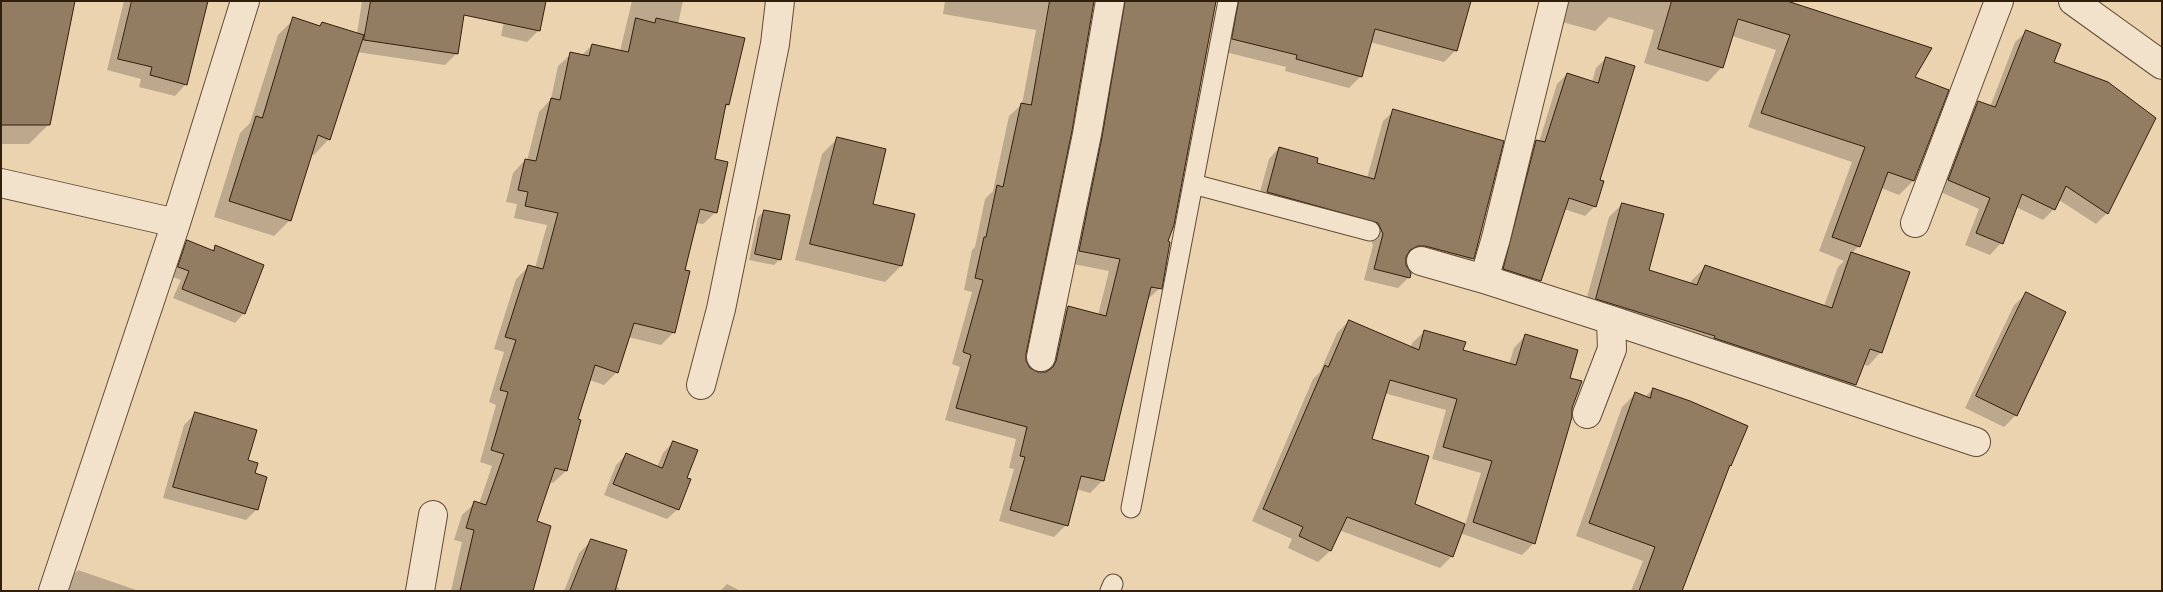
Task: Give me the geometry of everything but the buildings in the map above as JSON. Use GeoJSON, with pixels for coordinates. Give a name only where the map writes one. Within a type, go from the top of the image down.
{"type":"FeatureCollection","features":[{"type":"Feature","properties":{"kind":"street"},"geometry":{"type":"LineString","coordinates":[[52,591],[176,223],[245,1]]}},
{"type":"Feature","properties":{"kind":"street"},"geometry":{"type":"LineString","coordinates":[[701,386],[721,309],[775,44],[780,1]]}},
{"type":"Feature","properties":{"kind":"street"},"geometry":{"type":"LineString","coordinates":[[1041,357],[1087,134],[1110,1]]}},
{"type":"Feature","properties":{"kind":"street"},"geometry":{"type":"LineString","coordinates":[[1484,279],[1496,238],[1554,1]]}},
{"type":"Feature","properties":{"kind":"street"},"geometry":{"type":"LineString","coordinates":[[1915,223],[1999,1]]}},
{"type":"Feature","properties":{"kind":"street"},"geometry":{"type":"LineString","coordinates":[[2073,1],[2162,65]]}},
{"type":"Feature","properties":{"kind":"street"},"geometry":{"type":"LineString","coordinates":[[1,183],[176,223]]}},
{"type":"Feature","properties":{"kind":"street"},"geometry":{"type":"LineString","coordinates":[[1421,261],[1611,320],[1976,442]]}},
{"type":"Feature","properties":{"kind":"street"},"geometry":{"type":"LineString","coordinates":[[1587,414],[1612,348],[1611,320]]}},
{"type":"Feature","properties":{"kind":"street"},"geometry":{"type":"LineString","coordinates":[[420,591],[433,515]]}},
{"type":"Feature","properties":{"kind":"lane"},"geometry":{"type":"LineString","coordinates":[[1131,508],[1228,1]]}},
{"type":"Feature","properties":{"kind":"lane"},"geometry":{"type":"LineString","coordinates":[[1193,184],[1370,231]]}}]}
